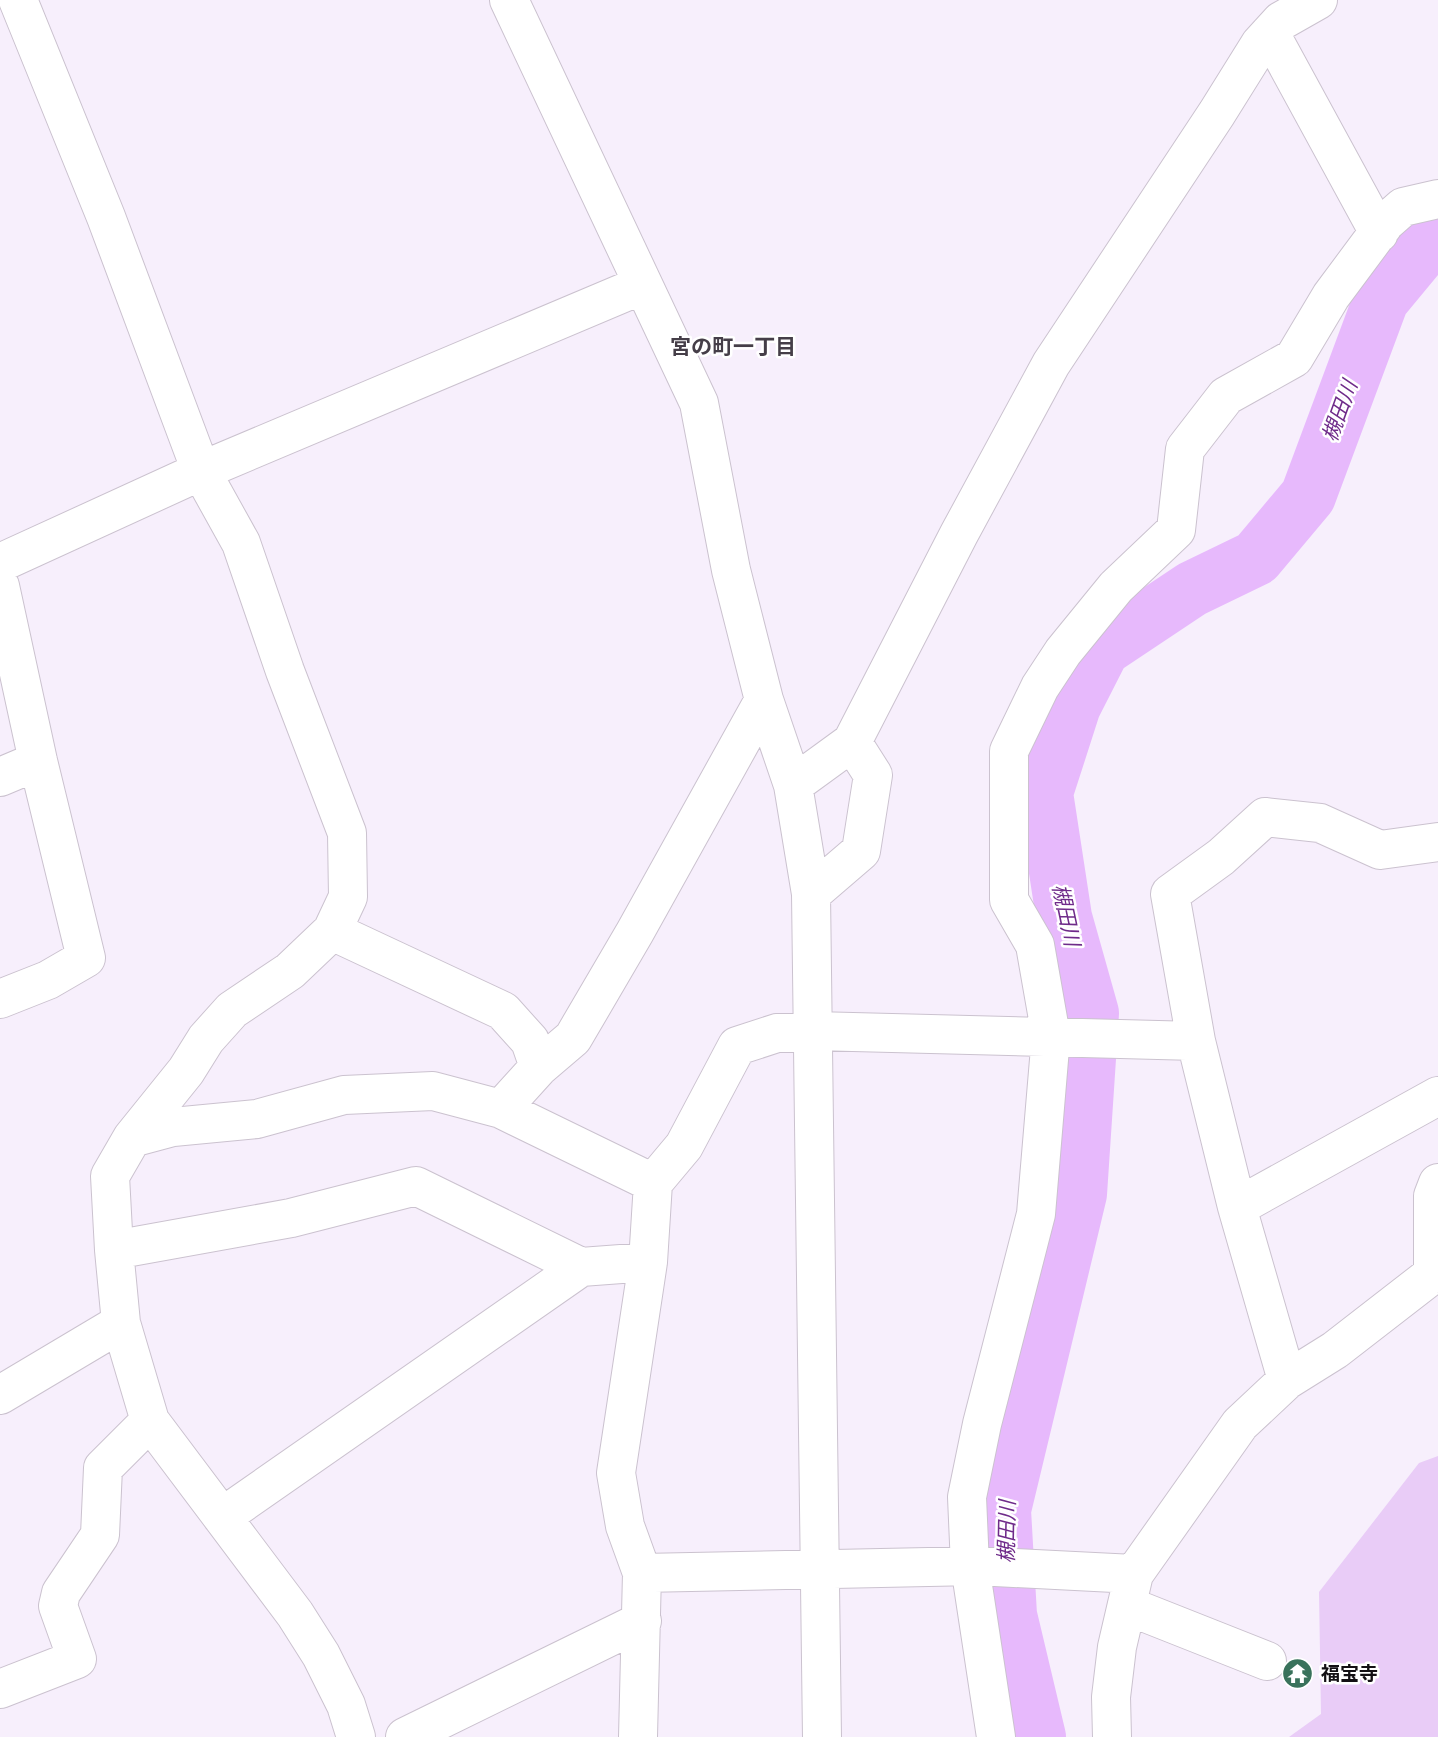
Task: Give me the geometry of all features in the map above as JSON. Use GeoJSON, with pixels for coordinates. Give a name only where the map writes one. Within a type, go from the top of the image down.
{"type":"FeatureCollection","features":[{"type":"Feature","properties":{"kind":"street"},"geometry":{"type":"LineString","coordinates":[[18,0],[101,205],[201,471],[241,543],[285,671],[347,834],[348,897],[332,931],[290,971],[232,1010],[206,1039],[186,1071],[132,1138],[110,1176],[121,1323],[150,1421],[295,1615],[321,1655],[346,1705],[356,1737]]}},
{"type":"Feature","properties":{"kind":"street"},"geometry":{"type":"LineString","coordinates":[[509,0],[699,403],[731,570],[764,700],[793,785],[811,894],[822,1737]]}},
{"type":"Feature","properties":{"kind":"street"},"geometry":{"type":"LineString","coordinates":[[793,785],[852,742],[959,534],[1051,364],[1274,18],[1318,0]]}},
{"type":"Feature","properties":{"kind":"street"},"geometry":{"type":"LineString","coordinates":[[1274,18],[1379,233]]}},
{"type":"Feature","properties":{"kind":"street"},"geometry":{"type":"LineString","coordinates":[[996,1737],[973,1566],[967,1497],[982,1424],[1078,1037],[1035,945],[1009,900],[1009,751],[1040,687],[1063,652],[1116,587],[1176,530],[1185,449],[1226,396],[1294,358],[1331,296],[1386,222],[1403,207],[1438,199]]}},
{"type":"Feature","properties":{"kind":"street"},"geometry":{"type":"LineString","coordinates":[[0,563],[201,471],[642,285]]}},
{"type":"Feature","properties":{"kind":"street"},"geometry":{"type":"LineString","coordinates":[[0,586],[38,761],[86,958],[48,980],[0,999]]}},
{"type":"Feature","properties":{"kind":"street"},"geometry":{"type":"LineString","coordinates":[[501,1109],[539,1067],[573,1038],[764,700]]}},
{"type":"Feature","properties":{"kind":"street"},"geometry":{"type":"LineString","coordinates":[[811,894],[861,851],[873,775],[852,742]]}},
{"type":"Feature","properties":{"kind":"street"},"geometry":{"type":"LineString","coordinates":[[0,777],[38,761]]}},
{"type":"Feature","properties":{"kind":"street"},"geometry":{"type":"LineString","coordinates":[[1287,1380],[1237,1207],[1196,1041],[1170,894],[1221,857],[1265,817],[1320,823],[1380,850],[1438,842]]}},
{"type":"Feature","properties":{"kind":"street"},"geometry":{"type":"LineString","coordinates":[[332,931],[503,1011],[530,1041],[539,1067]]}},
{"type":"Feature","properties":{"kind":"street"},"geometry":{"type":"LineString","coordinates":[[638,1737],[642,1573],[625,1526],[616,1473],[648,1262],[653,1183],[684,1146],[737,1046],[777,1033],[814,1031],[1196,1041]]}},
{"type":"Feature","properties":{"kind":"street"},"geometry":{"type":"LineString","coordinates":[[132,1138],[173,1127],[257,1119],[344,1095],[433,1091],[501,1109],[653,1183]]}},
{"type":"Feature","properties":{"kind":"street"},"geometry":{"type":"LineString","coordinates":[[1237,1207],[1438,1096]]}},
{"type":"Feature","properties":{"kind":"street"},"geometry":{"type":"LineString","coordinates":[[1112,1737],[1111,1697],[1117,1647],[1131,1590],[1240,1424],[1287,1380],[1335,1350],[1435,1273],[1433,1196],[1438,1183]]}},
{"type":"Feature","properties":{"kind":"street"},"geometry":{"type":"LineString","coordinates":[[114,1250],[291,1218],[416,1186],[581,1267],[648,1262]]}},
{"type":"Feature","properties":{"kind":"street"},"geometry":{"type":"LineString","coordinates":[[222,1517],[581,1267]]}},
{"type":"Feature","properties":{"kind":"street"},"geometry":{"type":"LineString","coordinates":[[0,1395],[121,1323]]}},
{"type":"Feature","properties":{"kind":"street"},"geometry":{"type":"LineString","coordinates":[[0,1689],[77,1659],[58,1606],[61,1593],[100,1535],[103,1468],[150,1421]]}},
{"type":"Feature","properties":{"kind":"street"},"geometry":{"type":"LineString","coordinates":[[642,1573],[1024,1567],[1131,1590],[1267,1661]]}},
{"type":"Feature","properties":{"kind":"street"},"geometry":{"type":"LineString","coordinates":[[405,1737],[642,1621]]}},
{"type":"Feature","properties":{"kind":"shaded area"},"geometry":{"type":"Polygon","coordinates":[[[1438,1456],[1438,1737],[1289,1737],[1321,1714],[1319,1592],[1419,1463],[1438,1456]]]}},
{"type":"Feature","properties":{"kind":"waterway","name":"槻田川"},"geometry":{"type":"LineString","coordinates":[[1038,1737],[1009,1615],[1003,1510],[1079,1194],[1091,1013],[1064,917],[1045,793],[1073,706],[1102,649],[1192,589],[1256,558],[1308,496],[1381,300],[1438,231]]}},
{"type":"Feature","properties":{"kind":"place","name":"福宝寺"},"geometry":{"type":"Point","coordinates":[1298,1673]}},
{"type":"Feature","properties":{"kind":"district","name":"宮の町一丁目"},"geometry":{"type":"Point","coordinates":[733,347]}}]}
